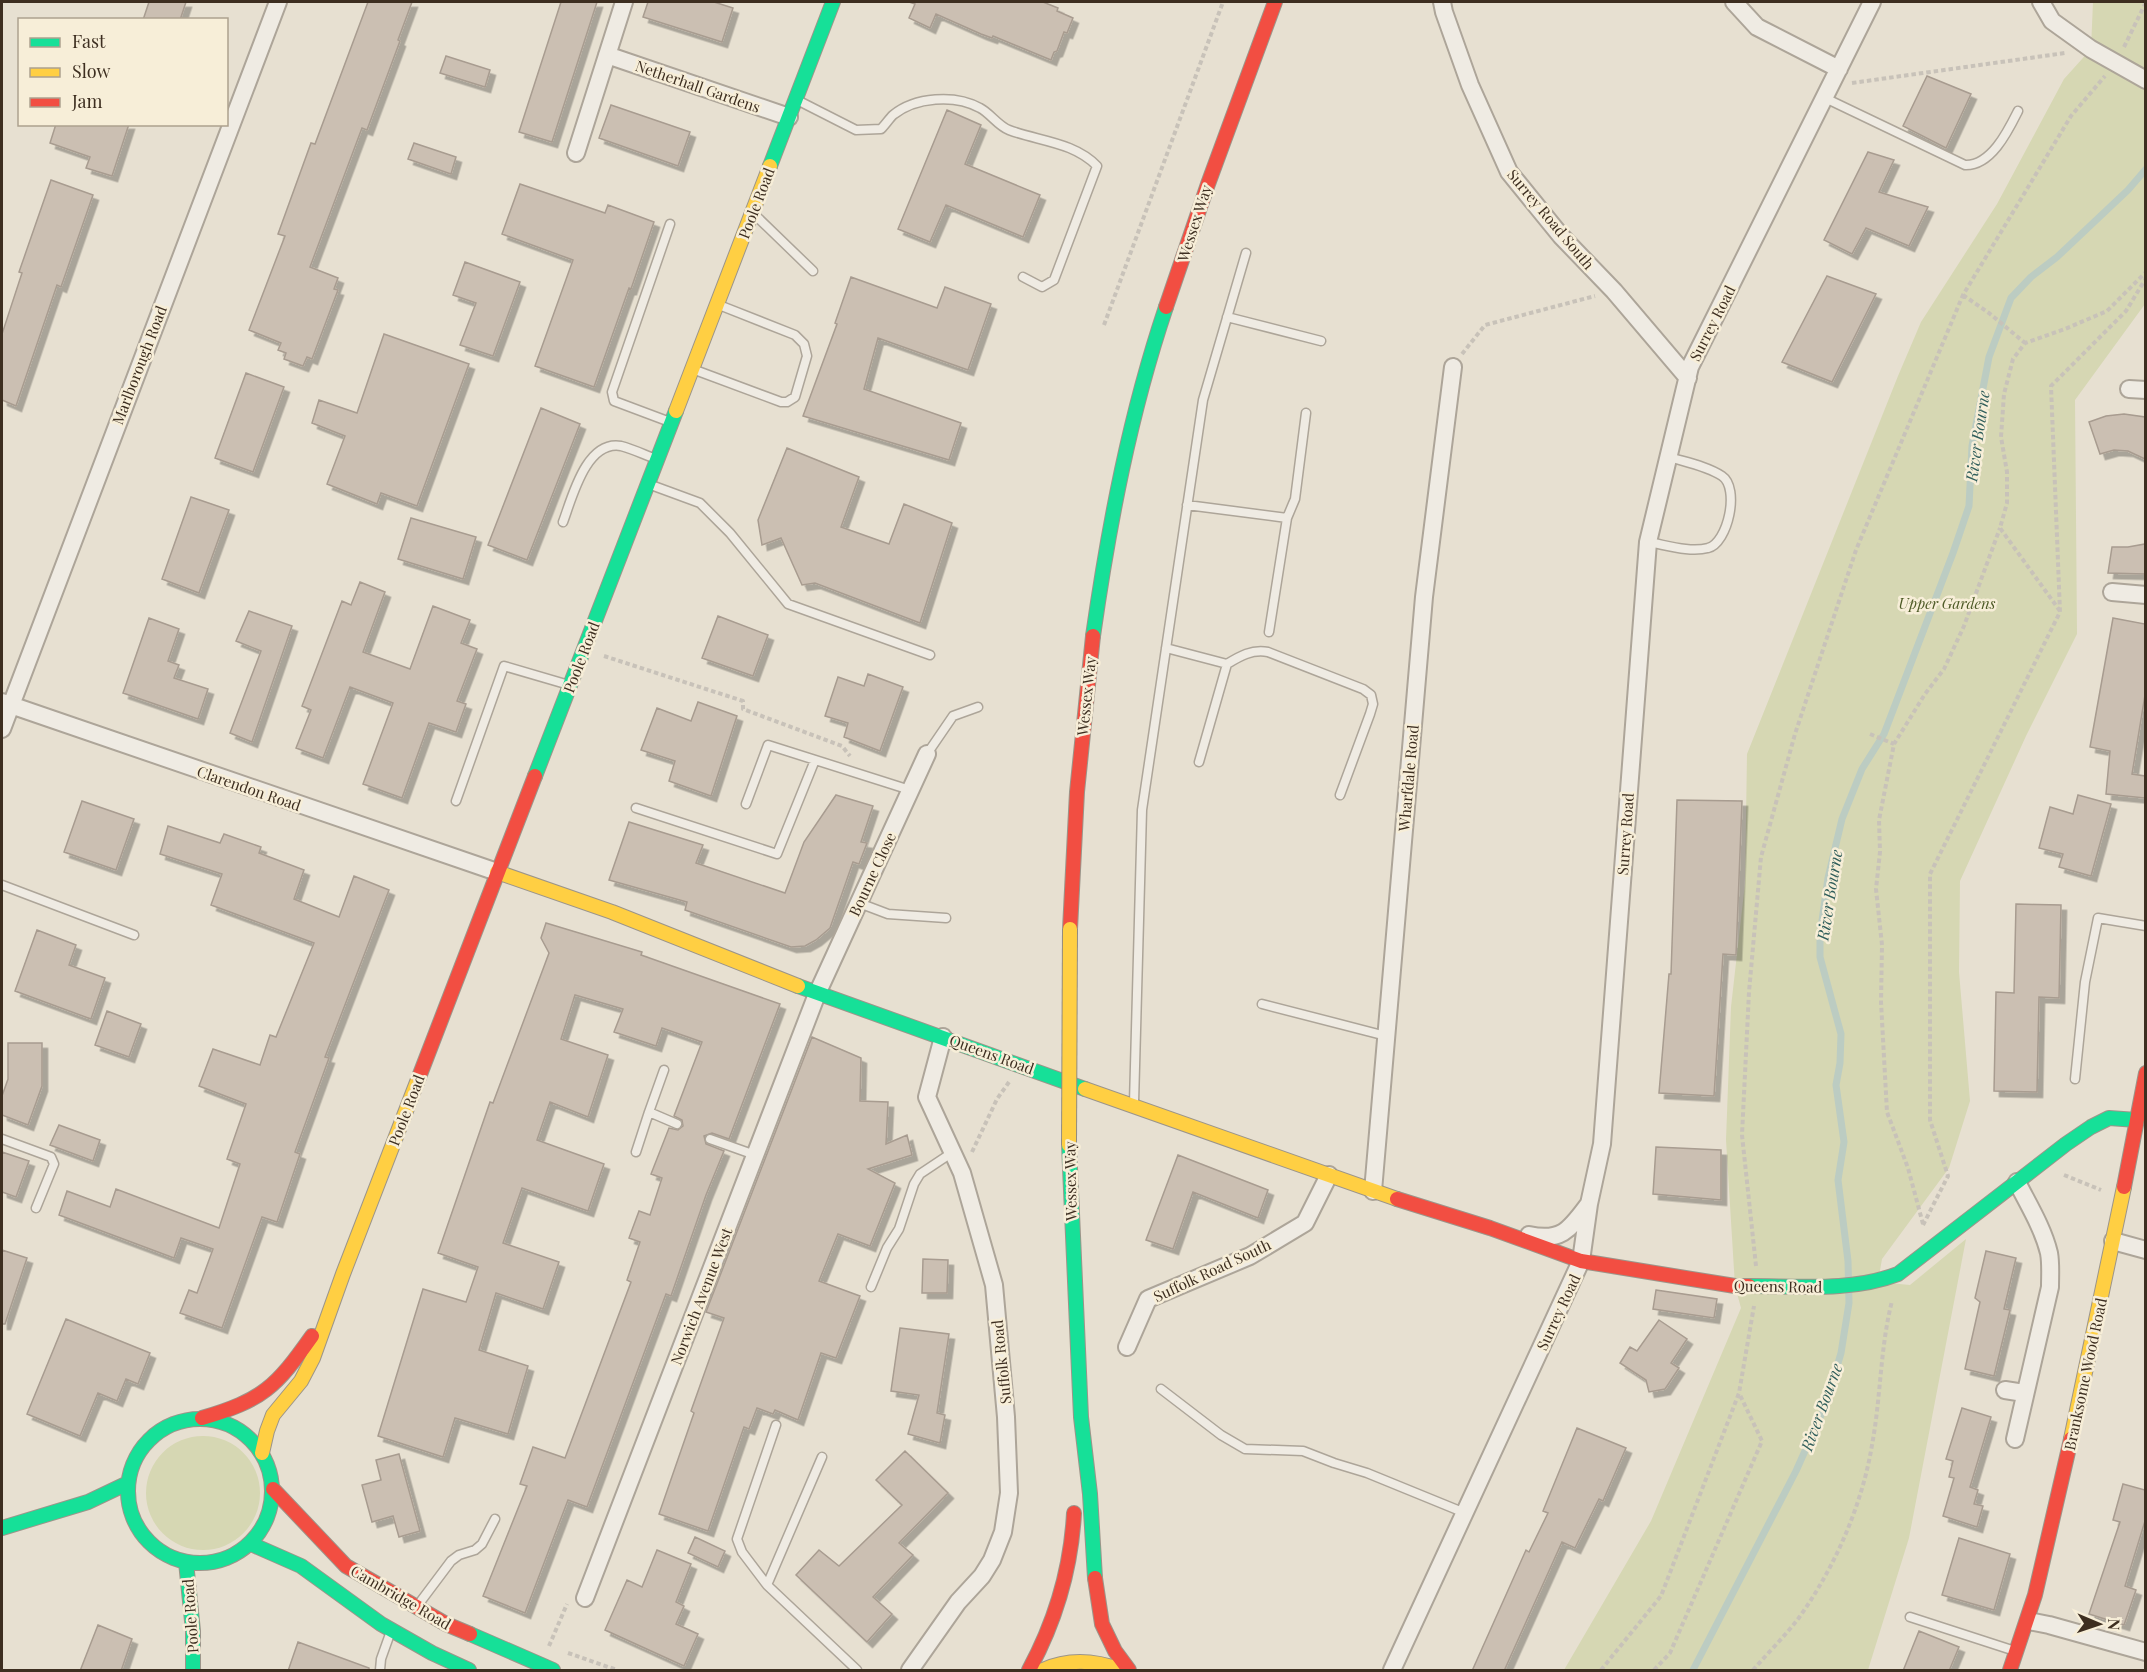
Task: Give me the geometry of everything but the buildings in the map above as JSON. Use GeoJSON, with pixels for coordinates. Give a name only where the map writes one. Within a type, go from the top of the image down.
{"type":"FeatureCollection","features":[{"type":"Feature","properties":{"kind":"main road","name":"Poole Road"},"geometry":{"type":"LineString","coordinates":[[262,1453],[275,1411],[306,1373],[318,1345],[328,1312],[497,872],[834,2]]}},
{"type":"Feature","properties":{"kind":"main road","name":"Wessex Way"},"geometry":{"type":"LineString","coordinates":[[1129,1671],[1108,1638],[1098,1608],[1090,1494],[1081,1417],[1069,1145],[1073,836],[1089,663],[1102,579],[1129,438],[1142,385],[1191,230],[1217,154],[1275,2]]}},
{"type":"Feature","properties":{"kind":"main road","name":"Queens Road"},"geometry":{"type":"LineString","coordinates":[[497,872],[612,912],[817,994],[1373,1191],[1490,1228],[1581,1261],[1735,1286],[1835,1286],[1877,1282],[1898,1274],[2091,1127],[2109,1118],[2137,1120]]}},
{"type":"Feature","properties":{"kind":"main road","name":"Branksome Wood Road"},"geometry":{"type":"LineString","coordinates":[[2010,1671],[2028,1621],[2071,1438],[2113,1241],[2145,1073]]}},
{"type":"Feature","properties":{"kind":"main road","name":"Poole Road"},"geometry":{"type":"LineString","coordinates":[[198,1419],[231,1410],[281,1379],[328,1312]]}},
{"type":"Feature","properties":{"kind":"main road","name":"Wessex Way"},"geometry":{"type":"LineString","coordinates":[[1074,1477],[1081,1417]]}},
{"type":"Feature","properties":{"kind":"main road"},"geometry":{"type":"LineString","coordinates":[[198,1419],[233,1426],[251,1440],[262,1453],[270,1470],[273,1489],[272,1505],[267,1521],[251,1544],[239,1553],[206,1564],[174,1559],[160,1551],[142,1534],[130,1509],[129,1483],[137,1457],[151,1438],[175,1424],[198,1419]]}},
{"type":"Feature","properties":{"kind":"main road"},"geometry":{"type":"LineString","coordinates":[[2,1528],[88,1502],[129,1483]]}},
{"type":"Feature","properties":{"kind":"main road","name":"Cambridge Road"},"geometry":{"type":"LineString","coordinates":[[273,1489],[346,1566],[446,1624],[553,1671]]}},
{"type":"Feature","properties":{"kind":"main road"},"geometry":{"type":"LineString","coordinates":[[1029,1671],[1059,1608],[1066,1585],[1073,1544],[1074,1500]]}},
{"type":"Feature","properties":{"kind":"main road","name":"Cambridge Road"},"geometry":{"type":"LineString","coordinates":[[251,1544],[301,1566],[391,1630],[469,1671]]}},
{"type":"Feature","properties":{"kind":"main road","name":"Poole Road"},"geometry":{"type":"LineString","coordinates":[[186,1562],[193,1630],[193,1671]]}},
{"type":"Feature","properties":{"kind":"main road"},"geometry":{"type":"LineString","coordinates":[[1043,1671],[1058,1664],[1083,1661],[1107,1665],[1120,1671]]}},
{"type":"Feature","properties":{"kind":"street","name":"Marlborough Road"},"geometry":{"type":"LineString","coordinates":[[2,729],[5,703],[278,2]]}},
{"type":"Feature","properties":{"kind":"street"},"geometry":{"type":"LineString","coordinates":[[576,153],[624,2]]}},
{"type":"Feature","properties":{"kind":"street","name":"Surrey Road South"},"geometry":{"type":"LineString","coordinates":[[1442,2],[1470,85],[1509,172],[1562,236],[1614,291],[1688,378]]}},
{"type":"Feature","properties":{"kind":"street"},"geometry":{"type":"LineString","coordinates":[[1734,2],[1757,27],[1839,69]]}},
{"type":"Feature","properties":{"kind":"street","name":"Surrey Road"},"geometry":{"type":"LineString","coordinates":[[1392,1671],[1581,1261],[1589,1204],[1602,1144],[1648,542],[1690,367],[1872,2]]}},
{"type":"Feature","properties":{"kind":"street"},"geometry":{"type":"LineString","coordinates":[[2041,2],[2052,21],[2091,49],[2145,80]]}},
{"type":"Feature","properties":{"kind":"street","name":"Netherhall Gardens"},"geometry":{"type":"LineString","coordinates":[[607,56],[789,117]]}},
{"type":"Feature","properties":{"kind":"street","name":"Wharfdale Road"},"geometry":{"type":"LineString","coordinates":[[1373,1191],[1424,597],[1453,367]]}},
{"type":"Feature","properties":{"kind":"street"},"geometry":{"type":"LineString","coordinates":[[2112,592],[2145,595]]}},
{"type":"Feature","properties":{"kind":"street","name":"Clarendon Road"},"geometry":{"type":"LineString","coordinates":[[5,703],[497,872]]}},
{"type":"Feature","properties":{"kind":"street","name":"Bourne Close"},"geometry":{"type":"LineString","coordinates":[[817,994],[927,754]]}},
{"type":"Feature","properties":{"kind":"street","name":"Norwich Avenue West"},"geometry":{"type":"LineString","coordinates":[[585,1598],[817,994]]}},
{"type":"Feature","properties":{"kind":"street","name":"Suffolk Road"},"geometry":{"type":"LineString","coordinates":[[910,1671],[958,1602],[987,1568],[998,1547],[1007,1510],[1009,1476],[994,1285],[962,1173],[927,1097],[943,1037]]}},
{"type":"Feature","properties":{"kind":"street","name":"Suffolk Road South"},"geometry":{"type":"LineString","coordinates":[[1127,1347],[1148,1299],[1250,1256],[1305,1223],[1329,1175]]}},
{"type":"Feature","properties":{"kind":"street"},"geometry":{"type":"LineString","coordinates":[[2015,1439],[2050,1287],[2048,1251],[2017,1182]]}},
{"type":"Feature","properties":{"kind":"street","name":"Queens Road"},"geometry":{"type":"LineString","coordinates":[[1490,1228],[1535,1237],[1555,1237],[1572,1226],[1589,1204]]}},
{"type":"Feature","properties":{"kind":"street"},"geometry":{"type":"LineString","coordinates":[[2113,1241],[2145,1250]]}},
{"type":"Feature","properties":{"kind":"street"},"geometry":{"type":"LineString","coordinates":[[2005,1390],[2024,1394]]}},
{"type":"Feature","properties":{"kind":"street"},"geometry":{"type":"LineString","coordinates":[[2028,1621],[2145,1652]]}},
{"type":"Feature","properties":{"kind":"lane"},"geometry":{"type":"LineString","coordinates":[[1828,92],[1965,165],[1973,165],[1989,154],[2003,137],[2018,111]]}},
{"type":"Feature","properties":{"kind":"lane"},"geometry":{"type":"LineString","coordinates":[[795,99],[856,130],[881,129],[894,114],[923,101],[953,98],[980,108],[1006,129],[1047,140],[1088,157],[1096,166],[1054,280],[1042,287],[1023,277]]}},
{"type":"Feature","properties":{"kind":"lane"},"geometry":{"type":"LineString","coordinates":[[752,211],[813,271]]}},
{"type":"Feature","properties":{"kind":"lane"},"geometry":{"type":"LineString","coordinates":[[670,224],[612,392],[615,401],[671,422]]}},
{"type":"Feature","properties":{"kind":"lane"},"geometry":{"type":"LineString","coordinates":[[1134,1107],[1142,810],[1203,400],[1246,253]]}},
{"type":"Feature","properties":{"kind":"lane"},"geometry":{"type":"LineString","coordinates":[[692,369],[781,402],[788,402],[795,397],[807,356],[801,339],[716,305]]}},
{"type":"Feature","properties":{"kind":"lane"},"geometry":{"type":"LineString","coordinates":[[1227,317],[1321,341]]}},
{"type":"Feature","properties":{"kind":"lane"},"geometry":{"type":"LineString","coordinates":[[1269,632],[1287,518],[1295,499],[1306,413]]}},
{"type":"Feature","properties":{"kind":"lane"},"geometry":{"type":"LineString","coordinates":[[563,522],[584,467],[604,448],[621,446],[657,459]]}},
{"type":"Feature","properties":{"kind":"lane"},"geometry":{"type":"LineString","coordinates":[[1648,542],[1682,548],[1707,549],[1713,546],[1725,530],[1732,498],[1730,484],[1722,476],[1669,457]]}},
{"type":"Feature","properties":{"kind":"lane"},"geometry":{"type":"LineString","coordinates":[[647,484],[700,503],[730,532],[788,604],[930,655]]}},
{"type":"Feature","properties":{"kind":"lane"},"geometry":{"type":"LineString","coordinates":[[1187,505],[1287,518]]}},
{"type":"Feature","properties":{"kind":"lane"},"geometry":{"type":"LineString","coordinates":[[1166,648],[1227,664]]}},
{"type":"Feature","properties":{"kind":"lane"},"geometry":{"type":"LineString","coordinates":[[1198,762],[1227,664],[1248,652],[1260,650],[1371,694],[1373,704],[1370,714],[1340,795]]}},
{"type":"Feature","properties":{"kind":"lane"},"geometry":{"type":"LineString","coordinates":[[456,801],[504,666],[570,685]]}},
{"type":"Feature","properties":{"kind":"lane"},"geometry":{"type":"LineString","coordinates":[[927,754],[953,716],[978,707]]}},
{"type":"Feature","properties":{"kind":"lane"},"geometry":{"type":"LineString","coordinates":[[746,804],[768,745],[910,790]]}},
{"type":"Feature","properties":{"kind":"lane"},"geometry":{"type":"LineString","coordinates":[[636,808],[777,854],[815,760]]}},
{"type":"Feature","properties":{"kind":"lane"},"geometry":{"type":"LineString","coordinates":[[2,885],[134,935]]}},
{"type":"Feature","properties":{"kind":"lane"},"geometry":{"type":"LineString","coordinates":[[859,903],[888,914],[946,918]]}},
{"type":"Feature","properties":{"kind":"lane"},"geometry":{"type":"LineString","coordinates":[[2075,1079],[2085,982],[2098,918],[2145,926]]}},
{"type":"Feature","properties":{"kind":"lane"},"geometry":{"type":"LineString","coordinates":[[1262,1004],[1386,1036]]}},
{"type":"Feature","properties":{"kind":"lane"},"geometry":{"type":"LineString","coordinates":[[636,1152],[664,1070]]}},
{"type":"Feature","properties":{"kind":"lane"},"geometry":{"type":"LineString","coordinates":[[649,1113],[677,1124]]}},
{"type":"Feature","properties":{"kind":"lane"},"geometry":{"type":"LineString","coordinates":[[2,1139],[51,1157],[53,1160],[54,1164],[36,1208]]}},
{"type":"Feature","properties":{"kind":"lane"},"geometry":{"type":"LineString","coordinates":[[710,1139],[755,1155]]}},
{"type":"Feature","properties":{"kind":"lane"},"geometry":{"type":"LineString","coordinates":[[871,1287],[887,1248],[899,1229],[914,1184],[920,1174],[953,1152]]}},
{"type":"Feature","properties":{"kind":"lane"},"geometry":{"type":"LineString","coordinates":[[1161,1389],[1221,1435],[1245,1449],[1303,1451],[1367,1473],[1464,1513]]}},
{"type":"Feature","properties":{"kind":"lane"},"geometry":{"type":"LineString","coordinates":[[776,1425],[736,1539],[742,1552],[768,1585],[857,1671]]}},
{"type":"Feature","properties":{"kind":"lane"},"geometry":{"type":"LineString","coordinates":[[768,1585],[822,1457]]}},
{"type":"Feature","properties":{"kind":"lane"},"geometry":{"type":"LineString","coordinates":[[417,1606],[451,1561],[479,1547],[495,1519]]}},
{"type":"Feature","properties":{"kind":"lane"},"geometry":{"type":"LineString","coordinates":[[1910,1617],[2018,1652]]}},
{"type":"Feature","properties":{"kind":"lane"},"geometry":{"type":"LineString","coordinates":[[380,1671],[381,1659],[391,1630]]}},
{"type":"Feature","properties":{"kind":"path"},"geometry":{"type":"LineString","coordinates":[[1104,325],[1223,2]]}},
{"type":"Feature","properties":{"kind":"path"},"geometry":{"type":"LineString","coordinates":[[1601,1671],[1661,1596],[1738,1393],[1758,1286],[1742,1135],[1749,992],[1761,857],[1795,734],[1856,550],[1963,295],[2071,116],[2116,63],[2145,2]]}},
{"type":"Feature","properties":{"kind":"path"},"geometry":{"type":"LineString","coordinates":[[1828,92],[2091,49]]}},
{"type":"Feature","properties":{"kind":"path"},"geometry":{"type":"LineString","coordinates":[[1923,1224],[1908,1168],[1887,1112],[1883,1061],[1882,945],[1876,889],[1880,852],[1879,820],[1892,742],[1944,669],[1968,617],[2000,528],[2007,503],[2007,472],[2001,437],[2004,394],[2013,359],[2025,343],[2107,311],[2145,272]]}},
{"type":"Feature","properties":{"kind":"path"},"geometry":{"type":"LineString","coordinates":[[1918,1234],[1948,1176],[1930,1120],[1930,874],[2060,612],[2051,386],[2126,311],[2145,278]]}},
{"type":"Feature","properties":{"kind":"path"},"geometry":{"type":"LineString","coordinates":[[1453,367],[1485,325],[1614,291]]}},
{"type":"Feature","properties":{"kind":"path"},"geometry":{"type":"LineString","coordinates":[[1963,295],[2025,343]]}},
{"type":"Feature","properties":{"kind":"path"},"geometry":{"type":"LineString","coordinates":[[2000,528],[2060,612]]}},
{"type":"Feature","properties":{"kind":"path"},"geometry":{"type":"LineString","coordinates":[[583,650],[743,701],[743,709],[842,746],[849,755],[860,759]]}},
{"type":"Feature","properties":{"kind":"path"},"geometry":{"type":"LineString","coordinates":[[1870,734],[1892,742]]}},
{"type":"Feature","properties":{"kind":"path"},"geometry":{"type":"LineString","coordinates":[[962,1173],[997,1099],[1022,1065]]}},
{"type":"Feature","properties":{"kind":"path"},"geometry":{"type":"LineString","coordinates":[[2035,1168],[2055,1172],[2097,1187],[2120,1205]]}},
{"type":"Feature","properties":{"kind":"path"},"geometry":{"type":"LineString","coordinates":[[1753,1671],[1797,1620],[1825,1575],[1858,1500],[1872,1446],[1885,1330],[1898,1274]]}},
{"type":"Feature","properties":{"kind":"path"},"geometry":{"type":"LineString","coordinates":[[1654,1671],[1670,1653],[1762,1441],[1738,1393]]}},
{"type":"Feature","properties":{"kind":"path"},"geometry":{"type":"LineString","coordinates":[[585,1598],[567,1603],[549,1646],[617,1671]]}},
{"type":"Feature","properties":{"kind":"green space","name":"Upper Gardens"},"geometry":{"type":"Polygon","coordinates":[[[2093,2],[2145,2],[2145,304],[2075,400],[2077,634],[2026,736],[1960,881],[1959,972],[1970,1101],[1949,1168],[1882,1259],[1878,1282],[1910,1285],[1966,1239],[1909,1538],[1868,1670],[1564,1670],[1651,1521],[1741,1308],[1735,1286],[1726,1140],[1731,1007],[1745,883],[1747,754],[1921,322],[1997,204],[2064,79],[2091,49],[2093,2]]]}},
{"type":"Feature","properties":{"kind":"green space"},"geometry":{"type":"Polygon","coordinates":[[[203,1436],[225,1441],[243,1453],[255,1471],[260,1493],[255,1515],[243,1533],[225,1545],[203,1550],[181,1545],[163,1533],[151,1515],[146,1493],[151,1471],[163,1453],[181,1441],[203,1436]]]}},
{"type":"Feature","properties":{"kind":"waterway","name":"River Bourne"},"geometry":{"type":"LineString","coordinates":[[1693,1670],[1796,1471],[1826,1404],[1841,1353],[1849,1303],[1848,1261],[1838,1180],[1844,1142],[1836,1085],[1840,1063],[1841,1034],[1820,957],[1820,935],[1828,878],[1842,819],[1862,769],[1884,734],[1969,506],[1972,446],[1989,357],[2011,298],[2031,277],[2057,257],[2128,190],[2146,169]]}},
{"type":"Feature","properties":{"kind":"traffic: fast"},"geometry":{"type":"LineString","coordinates":[[770,166],[833,2]]}},
{"type":"Feature","properties":{"kind":"traffic: fast"},"geometry":{"type":"LineString","coordinates":[[1093,636],[1106,552],[1131,429],[1166,307]]}},
{"type":"Feature","properties":{"kind":"traffic: fast"},"geometry":{"type":"LineString","coordinates":[[535,776],[676,411]]}},
{"type":"Feature","properties":{"kind":"traffic: fast"},"geometry":{"type":"LineString","coordinates":[[798,986],[1085,1089]]}},
{"type":"Feature","properties":{"kind":"traffic: fast"},"geometry":{"type":"LineString","coordinates":[[1749,1286],[1843,1286],[1880,1280],[1898,1274],[2091,1127],[2109,1118],[2137,1120]]}},
{"type":"Feature","properties":{"kind":"traffic: fast"},"geometry":{"type":"LineString","coordinates":[[1069,1145],[1081,1417],[1090,1494],[1095,1578]]}},
{"type":"Feature","properties":{"kind":"traffic: fast"},"geometry":{"type":"LineString","coordinates":[[200,1419],[228,1424],[251,1440],[267,1463],[272,1491],[267,1519],[251,1542],[228,1558],[200,1563],[172,1558],[149,1542],[133,1519],[128,1491],[133,1463],[149,1440],[172,1424],[200,1419]]}},
{"type":"Feature","properties":{"kind":"traffic: fast"},"geometry":{"type":"LineString","coordinates":[[2,1528],[88,1502],[128,1483]]}},
{"type":"Feature","properties":{"kind":"traffic: fast"},"geometry":{"type":"LineString","coordinates":[[251,1544],[301,1566],[381,1624],[432,1653],[469,1670]]}},
{"type":"Feature","properties":{"kind":"traffic: fast"},"geometry":{"type":"LineString","coordinates":[[186,1562],[193,1631],[193,1670]]}},
{"type":"Feature","properties":{"kind":"traffic: fast"},"geometry":{"type":"LineString","coordinates":[[470,1634],[553,1670]]}},
{"type":"Feature","properties":{"kind":"traffic: slow"},"geometry":{"type":"LineString","coordinates":[[676,411],[770,166]]}},
{"type":"Feature","properties":{"kind":"traffic: slow"},"geometry":{"type":"LineString","coordinates":[[497,872],[612,912],[798,986]]}},
{"type":"Feature","properties":{"kind":"traffic: slow"},"geometry":{"type":"LineString","coordinates":[[1069,1145],[1070,929]]}},
{"type":"Feature","properties":{"kind":"traffic: slow"},"geometry":{"type":"LineString","coordinates":[[262,1453],[273,1415],[301,1381],[313,1358],[419,1077]]}},
{"type":"Feature","properties":{"kind":"traffic: slow"},"geometry":{"type":"LineString","coordinates":[[1085,1089],[1397,1199]]}},
{"type":"Feature","properties":{"kind":"traffic: slow"},"geometry":{"type":"LineString","coordinates":[[2071,1439],[2124,1187]]}},
{"type":"Feature","properties":{"kind":"traffic: slow"},"geometry":{"type":"LineString","coordinates":[[1043,1670],[1072,1662],[1091,1662],[1121,1670]]}},
{"type":"Feature","properties":{"kind":"traffic: jam"},"geometry":{"type":"LineString","coordinates":[[1166,307],[1208,184],[1275,2]]}},
{"type":"Feature","properties":{"kind":"traffic: jam"},"geometry":{"type":"LineString","coordinates":[[1070,929],[1077,792],[1093,636]]}},
{"type":"Feature","properties":{"kind":"traffic: jam"},"geometry":{"type":"LineString","coordinates":[[419,1077],[535,776]]}},
{"type":"Feature","properties":{"kind":"traffic: jam"},"geometry":{"type":"LineString","coordinates":[[2124,1187],[2146,1073]]}},
{"type":"Feature","properties":{"kind":"traffic: jam"},"geometry":{"type":"LineString","coordinates":[[1397,1199],[1490,1228],[1581,1261],[1735,1286],[1749,1286]]}},
{"type":"Feature","properties":{"kind":"traffic: jam"},"geometry":{"type":"LineString","coordinates":[[202,1418],[254,1398],[277,1380],[312,1336]]}},
{"type":"Feature","properties":{"kind":"traffic: jam"},"geometry":{"type":"LineString","coordinates":[[2010,1670],[2035,1595],[2071,1439]]}},
{"type":"Feature","properties":{"kind":"traffic: jam"},"geometry":{"type":"LineString","coordinates":[[273,1489],[346,1566],[446,1624],[470,1634]]}},
{"type":"Feature","properties":{"kind":"traffic: jam"},"geometry":{"type":"LineString","coordinates":[[1029,1670],[1047,1632],[1066,1575],[1074,1513]]}},
{"type":"Feature","properties":{"kind":"traffic: jam"},"geometry":{"type":"LineString","coordinates":[[1095,1578],[1102,1624],[1115,1651],[1129,1670]]}}]}
